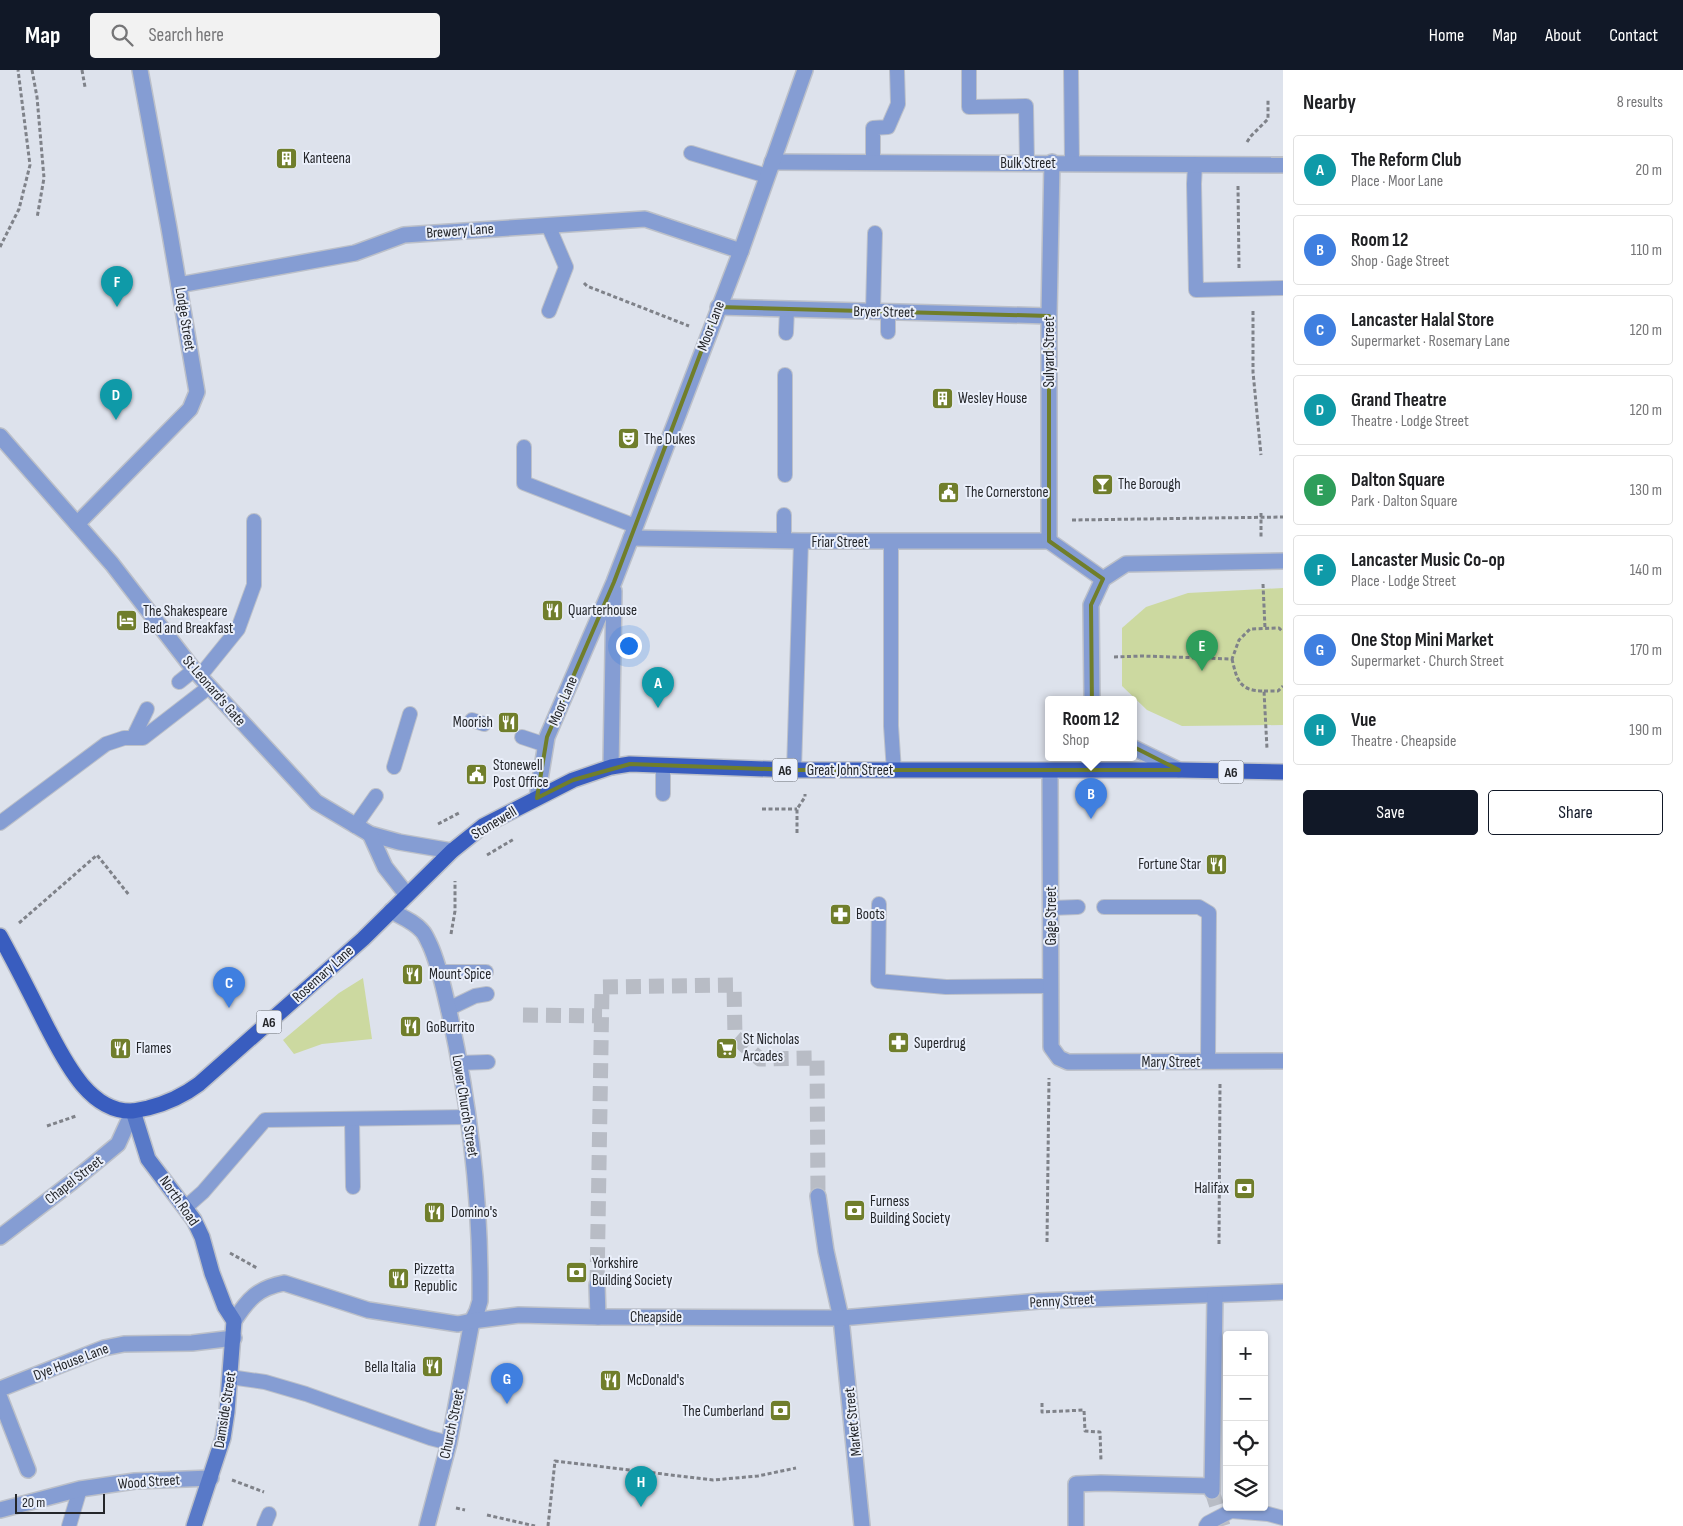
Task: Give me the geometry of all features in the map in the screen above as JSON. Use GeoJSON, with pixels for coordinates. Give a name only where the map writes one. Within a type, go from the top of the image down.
{"type":"FeatureCollection","features":[{"type":"Feature","properties":{"kind":"main road","name":"Great John Street"},"geometry":{"type":"LineString","coordinates":[[537,798],[573,780],[610,767],[630,764],[794,770],[1050,771]]}},
{"type":"Feature","properties":{"kind":"main road","name":"A6"},"geometry":{"type":"LineString","coordinates":[[1050,771],[1180,770],[1276,772]]}},
{"type":"Feature","properties":{"kind":"main road","name":"Stonewell"},"geometry":{"type":"LineString","coordinates":[[452,851],[483,826],[537,798]]}},
{"type":"Feature","properties":{"kind":"main road","name":"Rosemary Lane"},"geometry":{"type":"LineString","coordinates":[[133,1111],[172,1101],[199,1084],[363,939],[452,851]]}},
{"type":"Feature","properties":{"kind":"main road","name":"A6"},"geometry":{"type":"LineString","coordinates":[[1,938],[66,1064],[84,1088],[107,1105],[120,1110],[133,1111]]}},
{"type":"Feature","properties":{"kind":"street","name":"Lodge Street"},"geometry":{"type":"LineString","coordinates":[[77,524],[190,409],[197,392],[140,70]]}},
{"type":"Feature","properties":{"kind":"street","name":"Moor Lane"},"geometry":{"type":"LineString","coordinates":[[537,798],[548,737],[614,582],[741,250],[805,70]]}},
{"type":"Feature","properties":{"kind":"street","name":"Bulk Street"},"geometry":{"type":"LineString","coordinates":[[770,169],[873,162],[1283,165]]}},
{"type":"Feature","properties":{"kind":"street","name":"Sulyard Street"},"geometry":{"type":"LineString","coordinates":[[1048,541],[1052,162]]}},
{"type":"Feature","properties":{"kind":"street","name":"Brewery Lane"},"geometry":{"type":"LineString","coordinates":[[179,285],[355,253],[404,235],[548,225],[645,219],[741,250]]}},
{"type":"Feature","properties":{"kind":"street","name":"Bryer Street"},"geometry":{"type":"LineString","coordinates":[[718,307],[1049,316]]}},
{"type":"Feature","properties":{"kind":"street","name":"St Leonard's Gate"},"geometry":{"type":"LineString","coordinates":[[0,436],[112,564],[201,678],[316,802],[370,834],[399,842],[452,851]]}},
{"type":"Feature","properties":{"kind":"street","name":"Friar Street"},"geometry":{"type":"LineString","coordinates":[[633,532],[801,542],[1048,541]]}},
{"type":"Feature","properties":{"kind":"street"},"geometry":{"type":"LineString","coordinates":[[1048,541],[1104,579]]}},
{"type":"Feature","properties":{"kind":"street"},"geometry":{"type":"LineString","coordinates":[[1092,696],[1091,604],[1104,579],[1126,564],[1283,561]]}},
{"type":"Feature","properties":{"kind":"street","name":"Moor Lane"},"geometry":{"type":"LineString","coordinates":[[610,767],[614,582]]}},
{"type":"Feature","properties":{"kind":"street"},"geometry":{"type":"LineString","coordinates":[[1137,749],[1180,770]]}},
{"type":"Feature","properties":{"kind":"street","name":"Gage Street"},"geometry":{"type":"LineString","coordinates":[[1050,771],[1051,1047],[1059,1058]]}},
{"type":"Feature","properties":{"kind":"street"},"geometry":{"type":"LineString","coordinates":[[370,834],[385,867],[407,895]]}},
{"type":"Feature","properties":{"kind":"street","name":"Lower Church Street"},"geometry":{"type":"LineString","coordinates":[[391,911],[412,922],[424,933],[437,960],[459,1062],[476,1181],[480,1301],[472,1321]]}},
{"type":"Feature","properties":{"kind":"street","name":"Mary Street"},"geometry":{"type":"LineString","coordinates":[[1059,1058],[1068,1062],[1283,1061]]}},
{"type":"Feature","properties":{"kind":"street","name":"North Road"},"geometry":{"type":"LineString","coordinates":[[133,1111],[148,1159],[186,1207],[202,1237],[212,1273],[225,1307],[234,1321]]}},
{"type":"Feature","properties":{"kind":"street","name":"Chapel Street"},"geometry":{"type":"LineString","coordinates":[[0,1237],[118,1144],[133,1111]]}},
{"type":"Feature","properties":{"kind":"street","name":"Market Street"},"geometry":{"type":"LineString","coordinates":[[818,1196],[826,1251],[841,1318],[862,1526]]}},
{"type":"Feature","properties":{"kind":"street"},"geometry":{"type":"LineString","coordinates":[[234,1321],[245,1304],[261,1291],[284,1283],[368,1310],[458,1324],[472,1321]]}},
{"type":"Feature","properties":{"kind":"street"},"geometry":{"type":"LineString","coordinates":[[597,1285],[598,1317]]}},
{"type":"Feature","properties":{"kind":"street","name":"Penny Street"},"geometry":{"type":"LineString","coordinates":[[841,1318],[1039,1301],[1283,1292]]}},
{"type":"Feature","properties":{"kind":"street"},"geometry":{"type":"LineString","coordinates":[[1076,1526],[1076,1484],[1102,1483],[1212,1489],[1215,1295]]}},
{"type":"Feature","properties":{"kind":"street","name":"Cheapside"},"geometry":{"type":"LineString","coordinates":[[472,1321],[519,1315],[841,1318]]}},
{"type":"Feature","properties":{"kind":"street","name":"Damside Street"},"geometry":{"type":"LineString","coordinates":[[194,1526],[223,1438],[234,1338],[234,1321]]}},
{"type":"Feature","properties":{"kind":"street","name":"Church Street"},"geometry":{"type":"LineString","coordinates":[[427,1526],[449,1443],[472,1321]]}},
{"type":"Feature","properties":{"kind":"street","name":"Dye House Lane"},"geometry":{"type":"LineString","coordinates":[[0,1389],[104,1348],[124,1344],[192,1343],[234,1338]]}},
{"type":"Feature","properties":{"kind":"street"},"geometry":{"type":"LineString","coordinates":[[0,1398],[28,1470]]}},
{"type":"Feature","properties":{"kind":"street","name":"Wood Street"},"geometry":{"type":"LineString","coordinates":[[0,1510],[80,1489],[135,1481],[211,1478]]}},
{"type":"Feature","properties":{"kind":"lane"},"geometry":{"type":"LineString","coordinates":[[873,162],[873,128],[888,127],[898,104],[897,70]]}},
{"type":"Feature","properties":{"kind":"lane"},"geometry":{"type":"LineString","coordinates":[[969,70],[969,107],[1026,106],[1027,163]]}},
{"type":"Feature","properties":{"kind":"lane"},"geometry":{"type":"LineString","coordinates":[[1071,70],[1072,163]]}},
{"type":"Feature","properties":{"kind":"lane"},"geometry":{"type":"LineString","coordinates":[[691,153],[770,169]]}},
{"type":"Feature","properties":{"kind":"lane"},"geometry":{"type":"LineString","coordinates":[[1194,164],[1196,290],[1283,288]]}},
{"type":"Feature","properties":{"kind":"lane"},"geometry":{"type":"LineString","coordinates":[[548,225],[566,267],[549,311]]}},
{"type":"Feature","properties":{"kind":"lane"},"geometry":{"type":"LineString","coordinates":[[875,233],[880,312],[888,332]]}},
{"type":"Feature","properties":{"kind":"lane"},"geometry":{"type":"LineString","coordinates":[[786,310],[786,333]]}},
{"type":"Feature","properties":{"kind":"lane"},"geometry":{"type":"LineString","coordinates":[[785,475],[786,375]]}},
{"type":"Feature","properties":{"kind":"lane"},"geometry":{"type":"LineString","coordinates":[[524,447],[524,483],[633,532]]}},
{"type":"Feature","properties":{"kind":"lane"},"geometry":{"type":"LineString","coordinates":[[784,515],[784,541]]}},
{"type":"Feature","properties":{"kind":"lane"},"geometry":{"type":"LineString","coordinates":[[0,823],[106,744],[124,738],[143,738],[201,678],[238,629],[254,585],[254,521]]}},
{"type":"Feature","properties":{"kind":"lane"},"geometry":{"type":"LineString","coordinates":[[794,770],[801,542]]}},
{"type":"Feature","properties":{"kind":"lane"},"geometry":{"type":"LineString","coordinates":[[891,542],[891,726],[894,770]]}},
{"type":"Feature","properties":{"kind":"lane"},"geometry":{"type":"LineString","coordinates":[[179,682],[201,678]]}},
{"type":"Feature","properties":{"kind":"lane"},"geometry":{"type":"LineString","coordinates":[[133,738],[148,708]]}},
{"type":"Feature","properties":{"kind":"lane"},"geometry":{"type":"LineString","coordinates":[[394,767],[410,714]]}},
{"type":"Feature","properties":{"kind":"lane"},"geometry":{"type":"LineString","coordinates":[[522,737],[546,745]]}},
{"type":"Feature","properties":{"kind":"lane"},"geometry":{"type":"LineString","coordinates":[[663,766],[663,794]]}},
{"type":"Feature","properties":{"kind":"lane"},"geometry":{"type":"LineString","coordinates":[[355,826],[376,796]]}},
{"type":"Feature","properties":{"kind":"lane"},"geometry":{"type":"LineString","coordinates":[[879,904],[878,981],[946,987],[1051,986]]}},
{"type":"Feature","properties":{"kind":"lane"},"geometry":{"type":"LineString","coordinates":[[1051,908],[1078,907]]}},
{"type":"Feature","properties":{"kind":"lane"},"geometry":{"type":"LineString","coordinates":[[1104,907],[1199,908],[1209,913],[1214,1062]]}},
{"type":"Feature","properties":{"kind":"lane"},"geometry":{"type":"LineString","coordinates":[[440,972],[486,972]]}},
{"type":"Feature","properties":{"kind":"lane"},"geometry":{"type":"LineString","coordinates":[[448,1008],[475,996],[487,994]]}},
{"type":"Feature","properties":{"kind":"lane"},"geometry":{"type":"LineString","coordinates":[[459,1062],[488,1062]]}},
{"type":"Feature","properties":{"kind":"lane"},"geometry":{"type":"LineString","coordinates":[[186,1207],[203,1192],[265,1120],[468,1117]]}},
{"type":"Feature","properties":{"kind":"lane"},"geometry":{"type":"LineString","coordinates":[[352,1119],[353,1187]]}},
{"type":"Feature","properties":{"kind":"lane"},"geometry":{"type":"LineString","coordinates":[[230,1377],[265,1382],[306,1394],[449,1443]]}},
{"type":"Feature","properties":{"kind":"lane"},"geometry":{"type":"LineString","coordinates":[[69,1526],[80,1489]]}},
{"type":"Feature","properties":{"kind":"lane"},"geometry":{"type":"LineString","coordinates":[[1206,1526],[1208,1523],[1231,1511],[1268,1514],[1283,1518]]}},
{"type":"Feature","properties":{"kind":"path"},"geometry":{"type":"LineString","coordinates":[[0,247],[19,209],[30,165],[18,70]]}},
{"type":"Feature","properties":{"kind":"path"},"geometry":{"type":"LineString","coordinates":[[32,70],[37,97],[44,178],[37,218]]}},
{"type":"Feature","properties":{"kind":"path"},"geometry":{"type":"LineString","coordinates":[[82,70],[85,87]]}},
{"type":"Feature","properties":{"kind":"path"},"geometry":{"type":"LineString","coordinates":[[1251,136],[1268,119],[1268,99]]}},
{"type":"Feature","properties":{"kind":"path"},"geometry":{"type":"LineString","coordinates":[[566,267],[587,286],[708,334]]}},
{"type":"Feature","properties":{"kind":"path"},"geometry":{"type":"LineString","coordinates":[[1048,520],[1261,515],[1283,517]]}},
{"type":"Feature","properties":{"kind":"path"},"geometry":{"type":"LineString","coordinates":[[1283,632],[1279,628],[1250,629],[1239,640],[1232,658],[1237,680],[1251,691],[1278,690],[1283,686]]}},
{"type":"Feature","properties":{"kind":"path"},"geometry":{"type":"LineString","coordinates":[[1122,657],[1232,658]]}},
{"type":"Feature","properties":{"kind":"path"},"geometry":{"type":"LineString","coordinates":[[1264,691],[1276,772]]}},
{"type":"Feature","properties":{"kind":"path"},"geometry":{"type":"LineString","coordinates":[[797,832],[797,809],[805,797]]}},
{"type":"Feature","properties":{"kind":"path"},"geometry":{"type":"LineString","coordinates":[[762,810],[797,809]]}},
{"type":"Feature","properties":{"kind":"path"},"geometry":{"type":"LineString","coordinates":[[430,826],[446,821],[462,812]]}},
{"type":"Feature","properties":{"kind":"path"},"geometry":{"type":"LineString","coordinates":[[484,857],[516,837],[514,832]]}},
{"type":"Feature","properties":{"kind":"path"},"geometry":{"type":"LineString","coordinates":[[1,938],[97,855],[129,895]]}},
{"type":"Feature","properties":{"kind":"path"},"geometry":{"type":"LineString","coordinates":[[449,941],[455,911],[454,876]]}},
{"type":"Feature","properties":{"kind":"path"},"geometry":{"type":"LineString","coordinates":[[1214,1062],[1219,1244]]}},
{"type":"Feature","properties":{"kind":"path"},"geometry":{"type":"LineString","coordinates":[[1047,1242],[1049,1077]]}},
{"type":"Feature","properties":{"kind":"path"},"geometry":{"type":"LineString","coordinates":[[47,1126],[76,1116]]}},
{"type":"Feature","properties":{"kind":"path"},"geometry":{"type":"LineString","coordinates":[[226,1250],[284,1283]]}},
{"type":"Feature","properties":{"kind":"path"},"geometry":{"type":"LineString","coordinates":[[1042,1403],[1042,1412],[1084,1410],[1085,1431],[1100,1432],[1102,1483]]}},
{"type":"Feature","properties":{"kind":"path"},"geometry":{"type":"LineString","coordinates":[[548,1526],[555,1461],[713,1480],[758,1476],[796,1468]]}},
{"type":"Feature","properties":{"kind":"path"},"geometry":{"type":"LineString","coordinates":[[229,1479],[265,1492],[267,1520]]}},
{"type":"Feature","properties":{"kind":"path"},"geometry":{"type":"LineString","coordinates":[[487,1515],[535,1526]]}},
{"type":"Feature","properties":{"kind":"highlighted area"},"geometry":{"type":"Polygon","coordinates":[[[718,307],[1049,316],[1049,541],[1103,579],[1091,605],[1092,710],[1114,737],[1179,770],[794,770],[630,764],[573,780],[537,798],[547,737],[614,582],[718,307]]]}},
{"type":"Feature","properties":{"kind":"green space"},"geometry":{"type":"Polygon","coordinates":[[[1283,588],[1283,725],[1182,726],[1147,710],[1137,700],[1137,696],[1132,696],[1122,686],[1122,628],[1146,607],[1188,593],[1283,588]]]}},
{"type":"Feature","properties":{"kind":"green space"},"geometry":{"type":"Polygon","coordinates":[[[363,978],[372,1039],[322,1044],[294,1054],[283,1040],[339,993],[363,978]]]}},
{"type":"Feature","properties":{"kind":"tunnel"},"geometry":{"type":"LineString","coordinates":[[597,1285],[602,987],[734,985],[735,1037],[760,1059],[817,1058],[818,1196]]}},
{"type":"Feature","properties":{"kind":"tunnel"},"geometry":{"type":"LineString","coordinates":[[523,1015],[602,1016]]}},
{"type":"Feature","properties":{"kind":"tunnel"},"geometry":{"type":"LineString","coordinates":[[1212,1491],[1223,1526]]}},
{"type":"Feature","properties":{"kind":"place","name":"Kanteena"},"geometry":{"type":"Point","coordinates":[287,158]}},
{"type":"Feature","properties":{"kind":"place","name":"Lancaster Music Co-op"},"geometry":{"type":"Point","coordinates":[117,307]}},
{"type":"Feature","properties":{"kind":"place","name":"Wesley House"},"geometry":{"type":"Point","coordinates":[942,398]}},
{"type":"Feature","properties":{"kind":"place","name":"Grand Theatre"},"geometry":{"type":"Point","coordinates":[116,420]}},
{"type":"Feature","properties":{"kind":"place","name":"The Dukes"},"geometry":{"type":"Point","coordinates":[628,439]}},
{"type":"Feature","properties":{"kind":"place","name":"The Borough"},"geometry":{"type":"Point","coordinates":[1102,484]}},
{"type":"Feature","properties":{"kind":"place","name":"The Cornerstone"},"geometry":{"type":"Point","coordinates":[949,492]}},
{"type":"Feature","properties":{"kind":"place","name":"Quarterhouse"},"geometry":{"type":"Point","coordinates":[552,610]}},
{"type":"Feature","properties":{"kind":"place","name":"The Shakespeare Bed and Breakfast"},"geometry":{"type":"Point","coordinates":[127,620]}},
{"type":"Feature","properties":{"kind":"place","name":"Dalton Square"},"geometry":{"type":"Point","coordinates":[1202,671]}},
{"type":"Feature","properties":{"kind":"place","name":"The Reform Club"},"geometry":{"type":"Point","coordinates":[658,708]}},
{"type":"Feature","properties":{"kind":"place","name":"Moorish"},"geometry":{"type":"Point","coordinates":[509,722]}},
{"type":"Feature","properties":{"kind":"place","name":"Stonewell Post Office"},"geometry":{"type":"Point","coordinates":[477,774]}},
{"type":"Feature","properties":{"kind":"place","name":"Room 12"},"geometry":{"type":"Point","coordinates":[1091,819]}},
{"type":"Feature","properties":{"kind":"place","name":"Fortune Star"},"geometry":{"type":"Point","coordinates":[1217,864]}},
{"type":"Feature","properties":{"kind":"place","name":"Boots"},"geometry":{"type":"Point","coordinates":[840,914]}},
{"type":"Feature","properties":{"kind":"place","name":"Mount Spice"},"geometry":{"type":"Point","coordinates":[413,974]}},
{"type":"Feature","properties":{"kind":"place","name":"Lancaster Halal Store"},"geometry":{"type":"Point","coordinates":[229,1008]}},
{"type":"Feature","properties":{"kind":"place","name":"GoBurrito"},"geometry":{"type":"Point","coordinates":[410,1027]}},
{"type":"Feature","properties":{"kind":"place","name":"Superdrug"},"geometry":{"type":"Point","coordinates":[898,1043]}},
{"type":"Feature","properties":{"kind":"place","name":"Flames"},"geometry":{"type":"Point","coordinates":[120,1048]}},
{"type":"Feature","properties":{"kind":"place","name":"St Nicholas Arcades"},"geometry":{"type":"Point","coordinates":[727,1048]}},
{"type":"Feature","properties":{"kind":"place","name":"Halifax"},"geometry":{"type":"Point","coordinates":[1245,1188]}},
{"type":"Feature","properties":{"kind":"place","name":"Furness Building Society"},"geometry":{"type":"Point","coordinates":[854,1210]}},
{"type":"Feature","properties":{"kind":"place","name":"Domino's"},"geometry":{"type":"Point","coordinates":[435,1212]}},
{"type":"Feature","properties":{"kind":"place","name":"Yorkshire Building Society"},"geometry":{"type":"Point","coordinates":[576,1272]}},
{"type":"Feature","properties":{"kind":"place","name":"Pizzetta Republic"},"geometry":{"type":"Point","coordinates":[398,1278]}},
{"type":"Feature","properties":{"kind":"place","name":"Bella Italia"},"geometry":{"type":"Point","coordinates":[432,1367]}},
{"type":"Feature","properties":{"kind":"place","name":"McDonald's"},"geometry":{"type":"Point","coordinates":[611,1380]}},
{"type":"Feature","properties":{"kind":"place","name":"One Stop Mini Market"},"geometry":{"type":"Point","coordinates":[507,1404]}},
{"type":"Feature","properties":{"kind":"place","name":"The Cumberland"},"geometry":{"type":"Point","coordinates":[780,1411]}},
{"type":"Feature","properties":{"kind":"place","name":"Vue"},"geometry":{"type":"Point","coordinates":[641,1507]}}]}
